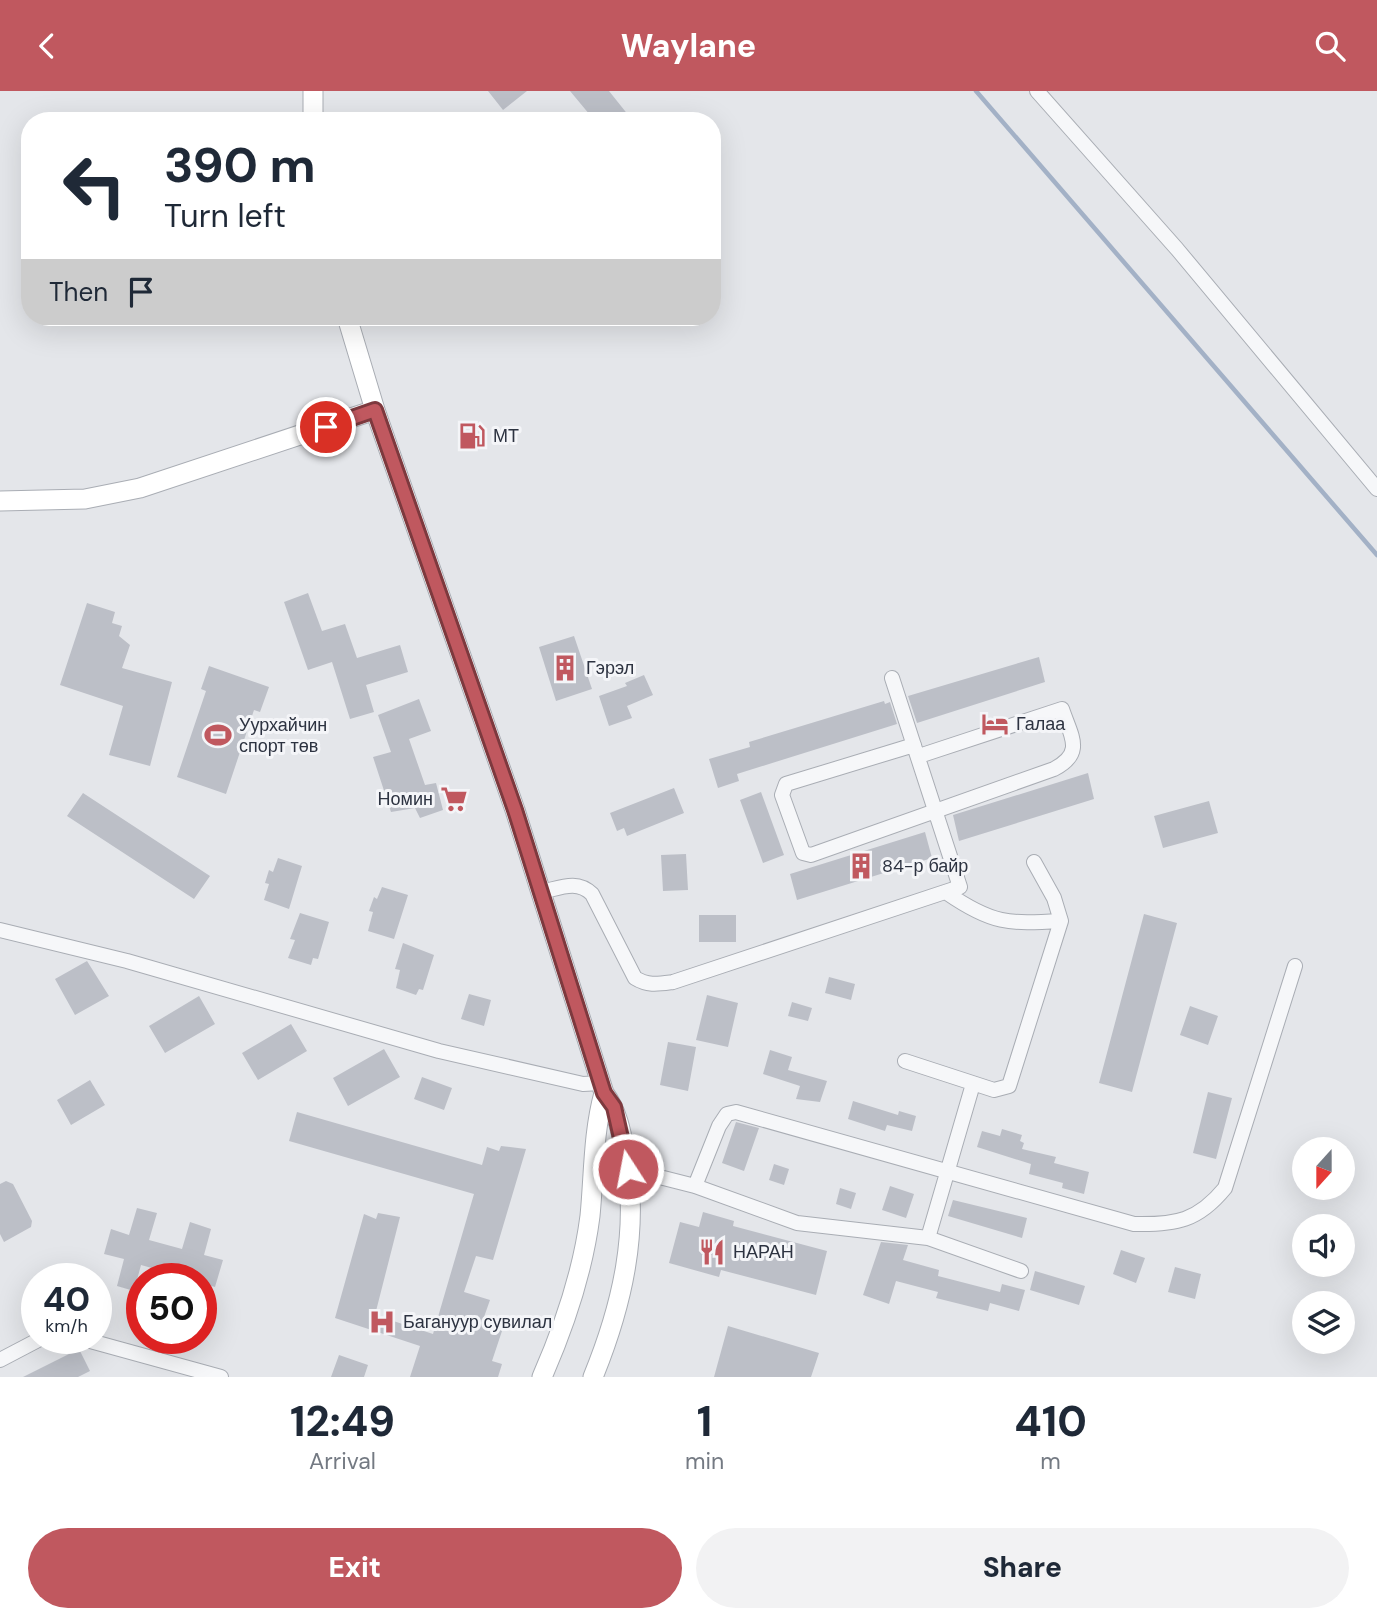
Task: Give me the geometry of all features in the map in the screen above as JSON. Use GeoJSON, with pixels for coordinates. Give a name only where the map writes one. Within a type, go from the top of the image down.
{"type":"FeatureCollection","features":[{"type":"Feature","properties":{"kind":"main road"},"geometry":{"type":"LineString","coordinates":[[313,91],[313,112]]}},
{"type":"Feature","properties":{"kind":"main road"},"geometry":{"type":"LineString","coordinates":[[349,326],[375,410],[515,810],[603,1088],[614,1107],[628,1169],[628,1265],[616,1312],[593,1377]]}},
{"type":"Feature","properties":{"kind":"main road"},"geometry":{"type":"LineString","coordinates":[[0,501],[54,502],[128,491],[204,469],[375,410]]}},
{"type":"Feature","properties":{"kind":"main road"},"geometry":{"type":"LineString","coordinates":[[542,1377],[583,1257],[590,1217],[603,1088]]}},
{"type":"Feature","properties":{"kind":"street"},"geometry":{"type":"LineString","coordinates":[[1037,91],[1177,249],[1377,489]]}},
{"type":"Feature","properties":{"kind":"street"},"geometry":{"type":"LineString","coordinates":[[541,892],[573,885],[584,886],[593,894],[635,978],[645,984],[658,984],[673,982],[960,887],[892,678]]}},
{"type":"Feature","properties":{"kind":"street"},"geometry":{"type":"LineString","coordinates":[[1062,709],[1074,743],[1068,762],[1054,769],[807,855],[799,849],[782,795],[786,784],[916,751],[1062,709]]}},
{"type":"Feature","properties":{"kind":"street"},"geometry":{"type":"LineString","coordinates":[[905,1061],[973,1084],[1004,1089],[1014,1079],[1062,921],[1054,898],[1034,862]]}},
{"type":"Feature","properties":{"kind":"street"},"geometry":{"type":"LineString","coordinates":[[947,893],[973,911],[991,919],[1015,924],[1062,921]]}},
{"type":"Feature","properties":{"kind":"street"},"geometry":{"type":"LineString","coordinates":[[0,930],[153,968],[439,1051],[603,1088]]}},
{"type":"Feature","properties":{"kind":"street"},"geometry":{"type":"LineString","coordinates":[[695,1186],[719,1126],[727,1114],[736,1112],[1134,1224],[1163,1225],[1188,1219],[1210,1206],[1225,1188],[1295,966]]}},
{"type":"Feature","properties":{"kind":"street"},"geometry":{"type":"LineString","coordinates":[[928,1238],[973,1084]]}},
{"type":"Feature","properties":{"kind":"street"},"geometry":{"type":"LineString","coordinates":[[628,1169],[695,1186],[797,1223],[928,1238],[1021,1271]]}},
{"type":"Feature","properties":{"kind":"street"},"geometry":{"type":"LineString","coordinates":[[112,1347],[220,1377]]}},
{"type":"Feature","properties":{"kind":"street"},"geometry":{"type":"LineString","coordinates":[[0,1360],[21,1349]]}},
{"type":"Feature","properties":{"kind":"building"},"geometry":{"type":"Polygon","coordinates":[[[488,91],[527,91],[503,110],[488,91]]]}},
{"type":"Feature","properties":{"kind":"building"},"geometry":{"type":"Polygon","coordinates":[[[570,91],[609,91],[626,112],[588,112],[570,91]]]}},
{"type":"Feature","properties":{"kind":"building"},"geometry":{"type":"Polygon","coordinates":[[[308,593],[322,631],[345,624],[357,658],[400,645],[408,672],[366,685],[374,712],[350,719],[332,662],[308,670],[284,602],[308,593]]]}},
{"type":"Feature","properties":{"kind":"building"},"geometry":{"type":"Polygon","coordinates":[[[87,603],[115,612],[112,623],[122,626],[119,636],[130,645],[122,668],[172,682],[150,766],[109,755],[123,706],[60,685],[87,603]]]}},
{"type":"Feature","properties":{"kind":"building","name":"Гэрэл"},"geometry":{"type":"Polygon","coordinates":[[[574,636],[592,689],[556,701],[539,647],[574,636]]]}},
{"type":"Feature","properties":{"kind":"building"},"geometry":{"type":"Polygon","coordinates":[[[1039,657],[1045,682],[917,723],[908,696],[1039,657]]]}},
{"type":"Feature","properties":{"kind":"building"},"geometry":{"type":"Polygon","coordinates":[[[209,666],[269,687],[260,712],[254,710],[226,794],[177,777],[206,691],[201,689],[209,666]]]}},
{"type":"Feature","properties":{"kind":"building"},"geometry":{"type":"Polygon","coordinates":[[[644,675],[653,695],[627,706],[632,718],[609,726],[599,696],[627,686],[625,683],[644,675]]]}},
{"type":"Feature","properties":{"kind":"building"},"geometry":{"type":"Polygon","coordinates":[[[419,699],[431,731],[409,739],[425,785],[436,783],[443,810],[420,818],[415,808],[391,812],[373,757],[391,752],[378,715],[419,699]]]}},
{"type":"Feature","properties":{"kind":"building"},"geometry":{"type":"Polygon","coordinates":[[[884,701],[885,704],[890,702],[897,724],[737,774],[739,781],[718,788],[709,759],[750,747],[749,742],[884,701]]]}},
{"type":"Feature","properties":{"kind":"building","name":"84-р байр"},"geometry":{"type":"Polygon","coordinates":[[[1088,773],[1094,799],[959,841],[953,815],[1088,773]]]}},
{"type":"Feature","properties":{"kind":"building"},"geometry":{"type":"Polygon","coordinates":[[[674,788],[684,813],[627,836],[624,828],[617,831],[610,813],[674,788]]]}},
{"type":"Feature","properties":{"kind":"building"},"geometry":{"type":"Polygon","coordinates":[[[761,792],[784,855],[763,863],[740,800],[761,792]]]}},
{"type":"Feature","properties":{"kind":"building"},"geometry":{"type":"Polygon","coordinates":[[[83,793],[210,876],[194,899],[67,816],[83,793]]]}},
{"type":"Feature","properties":{"kind":"building"},"geometry":{"type":"Polygon","coordinates":[[[1209,801],[1218,833],[1163,848],[1154,816],[1209,801]]]}},
{"type":"Feature","properties":{"kind":"building","name":"84-р байр"},"geometry":{"type":"Polygon","coordinates":[[[925,832],[932,858],[797,900],[790,874],[925,832]]]}},
{"type":"Feature","properties":{"kind":"building"},"geometry":{"type":"Polygon","coordinates":[[[686,854],[688,890],[663,891],[661,855],[686,854]]]}},
{"type":"Feature","properties":{"kind":"building"},"geometry":{"type":"Polygon","coordinates":[[[278,858],[302,866],[289,909],[264,900],[269,884],[265,883],[269,870],[273,872],[278,858]]]}},
{"type":"Feature","properties":{"kind":"building"},"geometry":{"type":"Polygon","coordinates":[[[382,887],[408,895],[394,939],[368,931],[373,912],[369,911],[374,897],[377,899],[382,887]]]}},
{"type":"Feature","properties":{"kind":"building"},"geometry":{"type":"Polygon","coordinates":[[[300,913],[329,922],[318,959],[313,958],[311,965],[288,958],[295,940],[290,939],[300,913]]]}},
{"type":"Feature","properties":{"kind":"building"},"geometry":{"type":"Polygon","coordinates":[[[1144,914],[1177,923],[1132,1092],[1099,1083],[1144,914]]]}},
{"type":"Feature","properties":{"kind":"building"},"geometry":{"type":"Polygon","coordinates":[[[699,915],[736,915],[736,942],[699,942],[699,915]]]}},
{"type":"Feature","properties":{"kind":"building"},"geometry":{"type":"Polygon","coordinates":[[[403,943],[434,955],[423,990],[419,989],[416,995],[396,988],[400,970],[395,969],[403,943]]]}},
{"type":"Feature","properties":{"kind":"building"},"geometry":{"type":"Polygon","coordinates":[[[87,961],[109,996],[75,1015],[55,979],[87,961]]]}},
{"type":"Feature","properties":{"kind":"building"},"geometry":{"type":"Polygon","coordinates":[[[829,977],[855,984],[851,1000],[825,993],[829,977]]]}},
{"type":"Feature","properties":{"kind":"building"},"geometry":{"type":"Polygon","coordinates":[[[469,994],[491,1000],[484,1026],[461,1019],[469,994]]]}},
{"type":"Feature","properties":{"kind":"building"},"geometry":{"type":"Polygon","coordinates":[[[707,995],[738,1003],[728,1047],[696,1040],[707,995]]]}},
{"type":"Feature","properties":{"kind":"building"},"geometry":{"type":"Polygon","coordinates":[[[199,996],[215,1024],[165,1053],[149,1026],[199,996]]]}},
{"type":"Feature","properties":{"kind":"building"},"geometry":{"type":"Polygon","coordinates":[[[792,1002],[812,1008],[808,1021],[788,1016],[792,1002]]]}},
{"type":"Feature","properties":{"kind":"building"},"geometry":{"type":"Polygon","coordinates":[[[1190,1006],[1218,1016],[1208,1045],[1180,1035],[1190,1006]]]}},
{"type":"Feature","properties":{"kind":"building"},"geometry":{"type":"Polygon","coordinates":[[[291,1024],[307,1051],[258,1080],[242,1053],[291,1024]]]}},
{"type":"Feature","properties":{"kind":"building"},"geometry":{"type":"Polygon","coordinates":[[[668,1042],[696,1047],[688,1091],[660,1085],[668,1042]]]}},
{"type":"Feature","properties":{"kind":"building"},"geometry":{"type":"Polygon","coordinates":[[[384,1049],[400,1077],[348,1106],[333,1078],[384,1049]]]}},
{"type":"Feature","properties":{"kind":"building"},"geometry":{"type":"Polygon","coordinates":[[[770,1050],[792,1057],[788,1070],[827,1081],[820,1102],[796,1099],[800,1086],[763,1074],[770,1050]]]}},
{"type":"Feature","properties":{"kind":"building"},"geometry":{"type":"Polygon","coordinates":[[[422,1077],[452,1088],[444,1110],[414,1099],[422,1077]]]}},
{"type":"Feature","properties":{"kind":"building"},"geometry":{"type":"Polygon","coordinates":[[[90,1080],[105,1105],[71,1125],[57,1100],[90,1080]]]}},
{"type":"Feature","properties":{"kind":"building"},"geometry":{"type":"Polygon","coordinates":[[[1208,1092],[1232,1098],[1216,1159],[1193,1153],[1208,1092]]]}},
{"type":"Feature","properties":{"kind":"building"},"geometry":{"type":"Polygon","coordinates":[[[853,1101],[898,1115],[899,1111],[916,1116],[912,1131],[887,1125],[885,1131],[848,1119],[853,1101]]]}},
{"type":"Feature","properties":{"kind":"building"},"geometry":{"type":"Polygon","coordinates":[[[297,1112],[482,1165],[487,1147],[499,1151],[501,1146],[526,1149],[493,1260],[476,1256],[464,1292],[490,1300],[484,1317],[504,1325],[492,1361],[502,1364],[498,1377],[410,1377],[420,1346],[335,1318],[364,1214],[376,1219],[378,1213],[400,1217],[375,1315],[433,1334],[474,1194],[289,1141],[297,1112]]]}},
{"type":"Feature","properties":{"kind":"building"},"geometry":{"type":"Polygon","coordinates":[[[736,1122],[759,1128],[744,1171],[722,1163],[736,1122]]]}},
{"type":"Feature","properties":{"kind":"building"},"geometry":{"type":"Polygon","coordinates":[[[1002,1129],[1022,1135],[1022,1149],[1056,1157],[1054,1163],[1089,1172],[1084,1194],[1062,1188],[1063,1183],[1029,1174],[1031,1164],[977,1147],[982,1131],[1000,1136],[1002,1129]]]}},
{"type":"Feature","properties":{"kind":"building"},"geometry":{"type":"Polygon","coordinates":[[[774,1164],[789,1169],[784,1185],[769,1180],[774,1164]]]}},
{"type":"Feature","properties":{"kind":"building"},"geometry":{"type":"Polygon","coordinates":[[[6,1181],[13,1184],[32,1221],[31,1227],[4,1242],[0,1234],[0,1184],[6,1181]]]}},
{"type":"Feature","properties":{"kind":"building"},"geometry":{"type":"Polygon","coordinates":[[[890,1186],[914,1194],[906,1218],[882,1210],[890,1186]]]}},
{"type":"Feature","properties":{"kind":"building"},"geometry":{"type":"Polygon","coordinates":[[[840,1188],[856,1193],[851,1209],[836,1204],[840,1188]]]}},
{"type":"Feature","properties":{"kind":"building"},"geometry":{"type":"Polygon","coordinates":[[[953,1200],[1027,1218],[1022,1238],[948,1216],[953,1200]]]}},
{"type":"Feature","properties":{"kind":"building"},"geometry":{"type":"Polygon","coordinates":[[[137,1208],[157,1213],[149,1240],[182,1249],[190,1222],[211,1229],[204,1255],[223,1260],[217,1280],[217,1263],[126,1263],[126,1289],[117,1286],[124,1259],[104,1254],[111,1229],[129,1235],[137,1208]]]}},
{"type":"Feature","properties":{"kind":"building"},"geometry":{"type":"Polygon","coordinates":[[[703,1212],[734,1221],[733,1226],[827,1251],[816,1295],[721,1270],[719,1277],[669,1263],[680,1222],[699,1227],[703,1212]]]}},
{"type":"Feature","properties":{"kind":"building"},"geometry":{"type":"Polygon","coordinates":[[[881,1242],[908,1245],[903,1260],[939,1270],[938,1276],[1000,1292],[1002,1284],[1025,1290],[1019,1311],[990,1303],[988,1311],[936,1298],[938,1292],[896,1281],[889,1304],[863,1295],[881,1242]]]}},
{"type":"Feature","properties":{"kind":"building"},"geometry":{"type":"Polygon","coordinates":[[[1121,1250],[1145,1258],[1136,1283],[1113,1274],[1121,1250]]]}},
{"type":"Feature","properties":{"kind":"building"},"geometry":{"type":"Polygon","coordinates":[[[1175,1267],[1201,1274],[1195,1299],[1168,1292],[1175,1267]]]}},
{"type":"Feature","properties":{"kind":"building"},"geometry":{"type":"Polygon","coordinates":[[[1035,1271],[1085,1286],[1079,1305],[1030,1290],[1035,1271]]]}},
{"type":"Feature","properties":{"kind":"building"},"geometry":{"type":"Polygon","coordinates":[[[728,1326],[819,1353],[811,1377],[714,1377],[728,1326]]]}},
{"type":"Feature","properties":{"kind":"building"},"geometry":{"type":"Polygon","coordinates":[[[69,1354],[82,1354],[90,1371],[78,1377],[23,1377],[69,1354]]]}},
{"type":"Feature","properties":{"kind":"building"},"geometry":{"type":"Polygon","coordinates":[[[339,1355],[368,1365],[364,1377],[331,1377],[339,1355]]]}},
{"type":"Feature","properties":{"kind":"waterway"},"geometry":{"type":"LineString","coordinates":[[976,91],[1377,555]]}},
{"type":"Feature","properties":{"kind":"place","name":"МТ"},"geometry":{"type":"Point","coordinates":[472,436]}},
{"type":"Feature","properties":{"kind":"place","name":"Гэрэл"},"geometry":{"type":"Point","coordinates":[565,668]}},
{"type":"Feature","properties":{"kind":"place","name":"Галаа"},"geometry":{"type":"Point","coordinates":[995,724]}},
{"type":"Feature","properties":{"kind":"place","name":"Уурхайчин спорт төв"},"geometry":{"type":"Point","coordinates":[218,735]}},
{"type":"Feature","properties":{"kind":"place","name":"Номин"},"geometry":{"type":"Point","coordinates":[454,799]}},
{"type":"Feature","properties":{"kind":"place","name":"84-р байр"},"geometry":{"type":"Point","coordinates":[861,866]}},
{"type":"Feature","properties":{"kind":"place","name":"НАРАН"},"geometry":{"type":"Point","coordinates":[712,1252]}},
{"type":"Feature","properties":{"kind":"place","name":"Багануур сувилал"},"geometry":{"type":"Point","coordinates":[382,1322]}},
{"type":"Feature","properties":{"kind":"route"},"geometry":{"type":"LineString","coordinates":[[326,427],[375,410],[515,810],[604,1093],[614,1107],[620,1125],[628,1169]]}}]}
